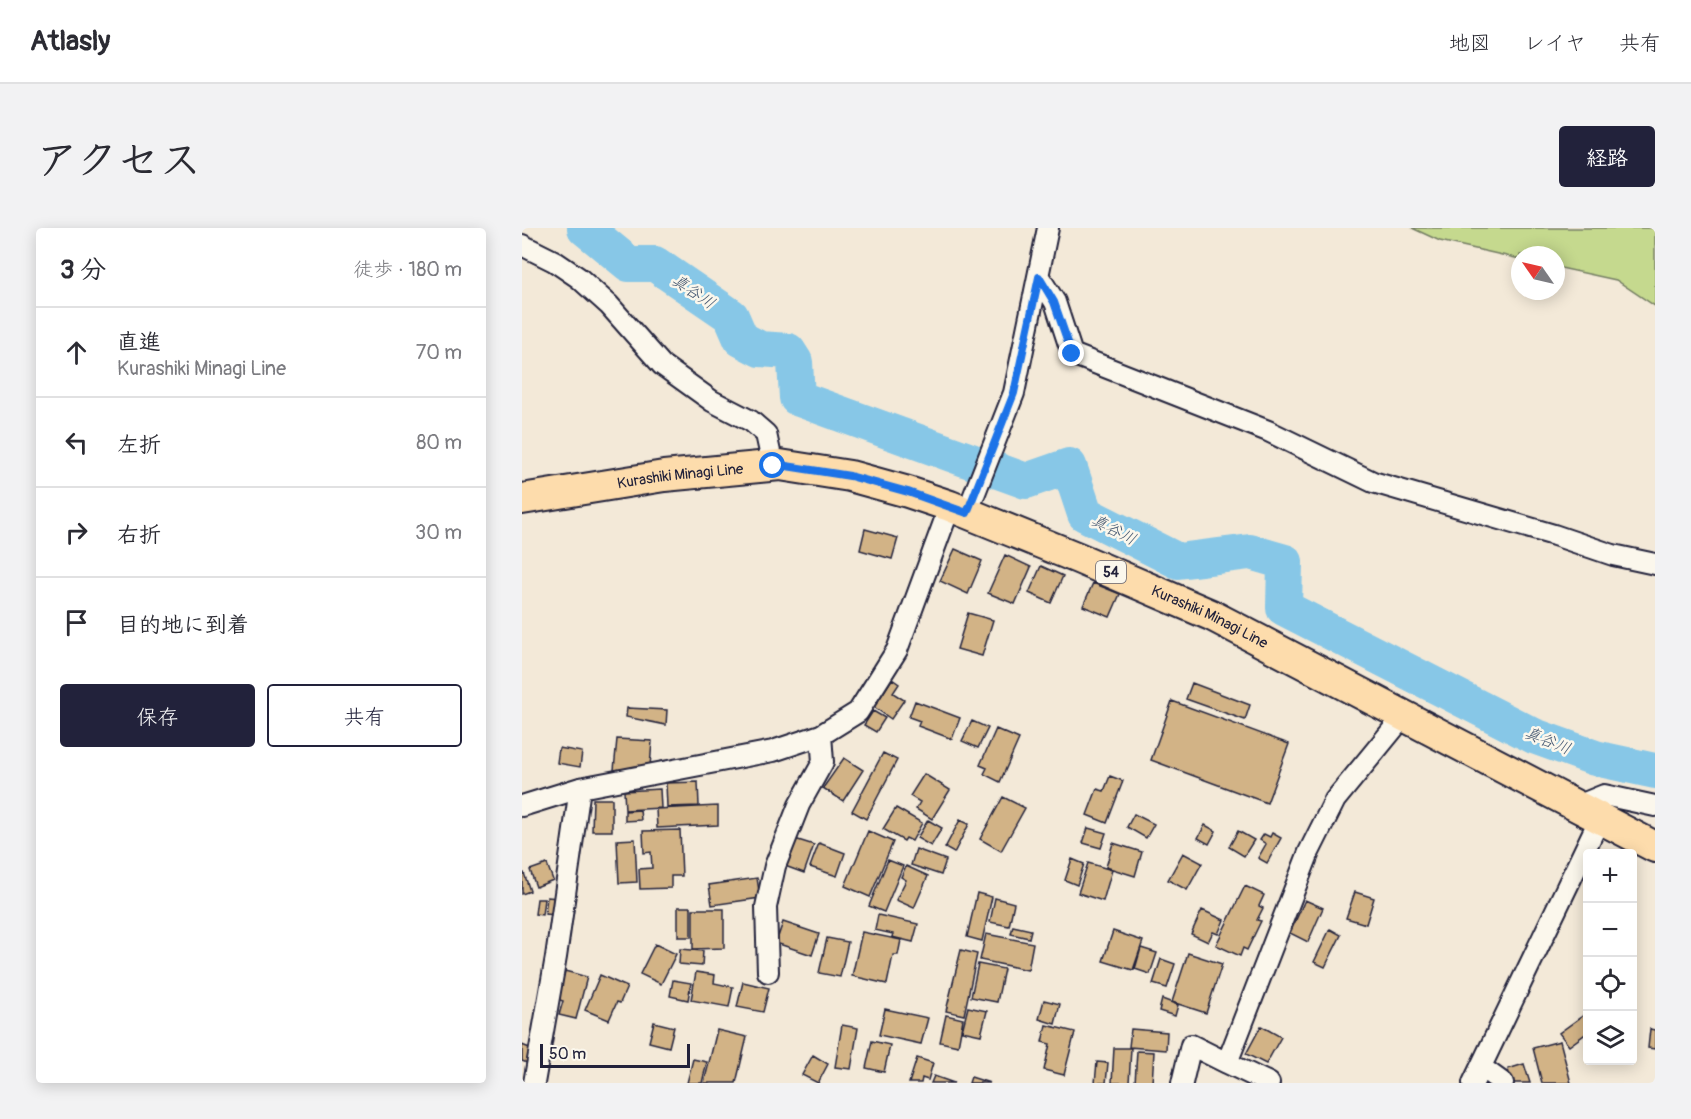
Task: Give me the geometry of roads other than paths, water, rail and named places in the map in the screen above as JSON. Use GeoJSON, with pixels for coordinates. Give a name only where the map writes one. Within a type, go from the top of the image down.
{"type":"FeatureCollection","features":[{"type":"Feature","properties":{"kind":"main road","name":"Kurashiki Minagi Line"},"geometry":{"type":"LineString","coordinates":[[522,499],[664,476],[780,465],[850,476],[908,492],[965,503],[1078,558],[1211,615],[1655,847]]}},
{"type":"Feature","properties":{"kind":"street"},"geometry":{"type":"LineString","coordinates":[[522,806],[580,788],[773,751],[821,735],[858,712],[897,650],[1014,393],[1048,228]]}},
{"type":"Feature","properties":{"kind":"street"},"geometry":{"type":"LineString","coordinates":[[522,245],[554,261],[579,278],[609,305],[662,365],[712,401],[752,421],[766,434],[773,466]]}},
{"type":"Feature","properties":{"kind":"street"},"geometry":{"type":"LineString","coordinates":[[1039,277],[1054,302],[1072,354],[1268,431],[1373,482],[1554,535],[1613,555],[1655,564]]}},
{"type":"Feature","properties":{"kind":"street"},"geometry":{"type":"LineString","coordinates":[[1227,1063],[1314,842],[1335,800],[1403,717]]}},
{"type":"Feature","properties":{"kind":"street"},"geometry":{"type":"LineString","coordinates":[[768,972],[766,907],[775,866],[799,805],[823,762],[821,735]]}},
{"type":"Feature","properties":{"kind":"street"},"geometry":{"type":"LineString","coordinates":[[534,1083],[556,957],[580,788]]}},
{"type":"Feature","properties":{"kind":"street"},"geometry":{"type":"LineString","coordinates":[[1503,1083],[1477,1075],[1588,812],[1604,795],[1655,806]]}},
{"type":"Feature","properties":{"kind":"street"},"geometry":{"type":"LineString","coordinates":[[1182,1083],[1191,1045],[1269,1083]]}},
{"type":"Feature","properties":{"kind":"waterway","name":"真谷川"},"geometry":{"type":"LineString","coordinates":[[585,228],[629,264],[655,264],[731,316],[741,339],[760,349],[788,351],[795,362],[797,398],[1026,481],[1069,466],[1085,514],[1178,561],[1250,552],[1285,562],[1284,608],[1534,736],[1595,758],[1655,771]]}}]}
